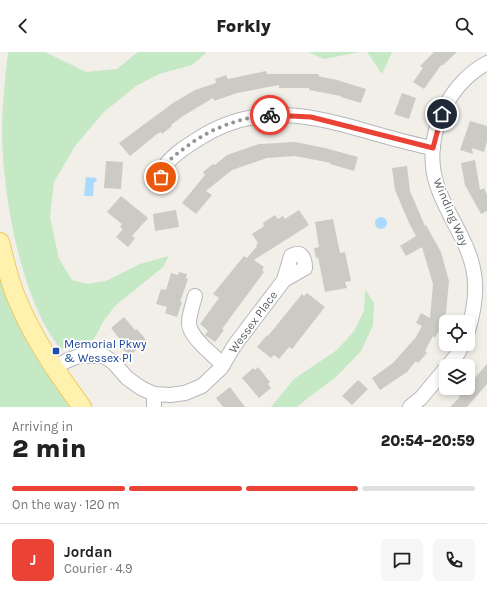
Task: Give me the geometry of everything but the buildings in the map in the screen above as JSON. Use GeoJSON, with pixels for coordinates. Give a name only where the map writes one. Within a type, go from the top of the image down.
{"type":"FeatureCollection","features":[{"type":"Feature","properties":{"kind":"main road"},"geometry":{"type":"LineString","coordinates":[[0,242],[16,297],[35,337],[54,368],[82,407]]}},
{"type":"Feature","properties":{"kind":"street","name":"Winding Way"},"geometry":{"type":"LineString","coordinates":[[472,315],[475,286],[473,269],[467,248],[437,185],[433,162],[433,148],[442,114],[455,91],[469,74],[487,63]]}},
{"type":"Feature","properties":{"kind":"street"},"geometry":{"type":"LineString","coordinates":[[161,177],[165,166],[173,158],[203,135],[232,122],[262,115],[277,114],[311,117],[433,148]]}},
{"type":"Feature","properties":{"kind":"street","name":"Wessex Place"},"geometry":{"type":"LineString","coordinates":[[54,368],[79,356],[104,356],[114,363],[127,378],[154,400],[170,395],[185,393],[206,382],[223,365],[234,346],[284,280]]}},
{"type":"Feature","properties":{"kind":"street","name":"Wessex Place"},"geometry":{"type":"LineString","coordinates":[[194,296],[189,321],[190,330],[195,338],[223,365]]}},
{"type":"Feature","properties":{"kind":"street"},"geometry":{"type":"LineString","coordinates":[[410,407],[439,376]]}},
{"type":"Feature","properties":{"kind":"green space"},"geometry":{"type":"Polygon","coordinates":[[[8,52],[45,52],[86,72],[117,69],[138,52],[207,52],[192,65],[159,74],[136,86],[104,112],[75,146],[54,182],[50,217],[59,259],[72,280],[87,284],[106,281],[140,264],[169,256],[163,267],[115,306],[103,322],[94,339],[61,349],[47,329],[35,304],[17,247],[11,216],[6,187],[2,134],[3,103],[8,52]]]}},
{"type":"Feature","properties":{"kind":"green space"},"geometry":{"type":"Polygon","coordinates":[[[308,52],[360,52],[324,59],[308,52]]]}},
{"type":"Feature","properties":{"kind":"green space"},"geometry":{"type":"Polygon","coordinates":[[[367,52],[392,52],[382,74],[367,52]]]}},
{"type":"Feature","properties":{"kind":"green space"},"geometry":{"type":"Polygon","coordinates":[[[0,280],[35,355],[75,407],[0,407],[0,280]]]}},
{"type":"Feature","properties":{"kind":"green space"},"geometry":{"type":"Polygon","coordinates":[[[365,289],[374,303],[373,325],[361,351],[335,378],[297,407],[271,407],[294,379],[337,350],[354,331],[364,311],[365,289]]]}},
{"type":"Feature","properties":{"kind":"water"},"geometry":{"type":"Polygon","coordinates":[[[86,177],[97,178],[96,182],[94,182],[93,196],[84,196],[86,177]]]}},
{"type":"Feature","properties":{"kind":"water"},"geometry":{"type":"Polygon","coordinates":[[[379,217],[383,217],[387,223],[383,229],[379,229],[375,225],[375,221],[379,217]]]}},
{"type":"Feature","properties":{"kind":"way so far"},"geometry":{"type":"LineString","coordinates":[[161,177],[165,166],[188,145],[203,135],[232,122],[262,115],[270,115]]}},
{"type":"Feature","properties":{"kind":"place","name":"Memorial Pkwy & Wessex Pl"},"geometry":{"type":"Point","coordinates":[56,351]}},
{"type":"Feature","properties":{"kind":"route"},"geometry":{"type":"LineString","coordinates":[[270,115],[277,114],[311,117],[379,134],[411,144],[433,148],[442,114]]}}]}
